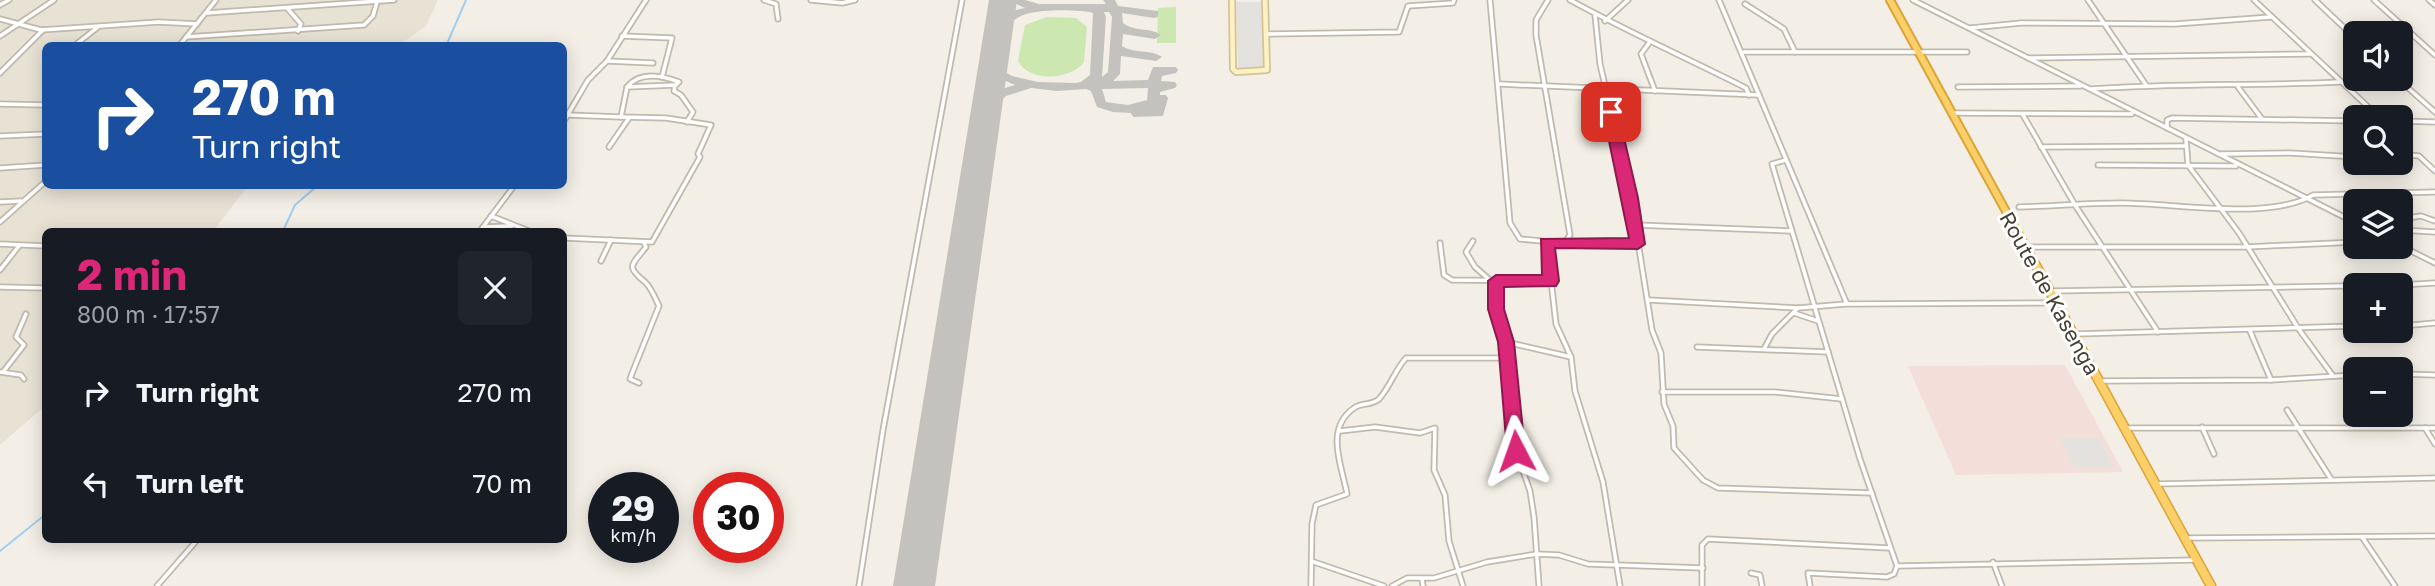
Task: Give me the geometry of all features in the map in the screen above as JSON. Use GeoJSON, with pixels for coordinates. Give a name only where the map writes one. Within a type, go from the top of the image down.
{"type":"FeatureCollection","features":[{"type":"Feature","properties":{"kind":"highway","name":"Route de Kasenga"},"geometry":{"type":"LineString","coordinates":[[1889,0],[2211,586]]}},
{"type":"Feature","properties":{"kind":"main road"},"geometry":{"type":"LineString","coordinates":[[1232,0],[1233,71],[1264,71],[1268,68],[1265,0]]}},
{"type":"Feature","properties":{"kind":"street"},"geometry":{"type":"LineString","coordinates":[[0,5],[9,0]]}},
{"type":"Feature","properties":{"kind":"street"},"geometry":{"type":"LineString","coordinates":[[0,36],[54,0]]}},
{"type":"Feature","properties":{"kind":"street"},"geometry":{"type":"LineString","coordinates":[[182,42],[216,0]]}},
{"type":"Feature","properties":{"kind":"street"},"geometry":{"type":"LineString","coordinates":[[330,5],[333,0]]}},
{"type":"Feature","properties":{"kind":"street"},"geometry":{"type":"LineString","coordinates":[[206,13],[394,0]]}},
{"type":"Feature","properties":{"kind":"street"},"geometry":{"type":"LineString","coordinates":[[567,238],[643,242],[656,239],[700,157],[698,154],[711,125],[666,118],[568,116],[588,80],[607,61],[646,0]]}},
{"type":"Feature","properties":{"kind":"street"},"geometry":{"type":"LineString","coordinates":[[764,0],[776,4],[778,19]]}},
{"type":"Feature","properties":{"kind":"street"},"geometry":{"type":"LineString","coordinates":[[811,0],[842,3],[855,0]]}},
{"type":"Feature","properties":{"kind":"street"},"geometry":{"type":"LineString","coordinates":[[859,586],[884,430],[962,0]]}},
{"type":"Feature","properties":{"kind":"street"},"geometry":{"type":"LineString","coordinates":[[1266,34],[1399,32],[1408,6],[1452,3],[1454,0]]}},
{"type":"Feature","properties":{"kind":"street"},"geometry":{"type":"LineString","coordinates":[[1490,0],[1510,223],[1520,239],[1584,245],[1638,244]]}},
{"type":"Feature","properties":{"kind":"street"},"geometry":{"type":"LineString","coordinates":[[1548,0],[1535,26],[1570,235],[1565,242]]}},
{"type":"Feature","properties":{"kind":"street"},"geometry":{"type":"LineString","coordinates":[[1570,0],[1605,21],[1649,43],[1682,55],[1746,88],[1749,95]]}},
{"type":"Feature","properties":{"kind":"street"},"geometry":{"type":"LineString","coordinates":[[1605,21],[1628,0]]}},
{"type":"Feature","properties":{"kind":"street"},"geometry":{"type":"LineString","coordinates":[[1720,0],[1847,304]]}},
{"type":"Feature","properties":{"kind":"street"},"geometry":{"type":"LineString","coordinates":[[1913,0],[2134,114],[2343,217]]}},
{"type":"Feature","properties":{"kind":"street"},"geometry":{"type":"LineString","coordinates":[[2088,0],[2146,85]]}},
{"type":"Feature","properties":{"kind":"street"},"geometry":{"type":"LineString","coordinates":[[2254,0],[2366,105]]}},
{"type":"Feature","properties":{"kind":"street"},"geometry":{"type":"LineString","coordinates":[[2315,0],[2343,27]]}},
{"type":"Feature","properties":{"kind":"street"},"geometry":{"type":"LineString","coordinates":[[2374,0],[2435,55]]}},
{"type":"Feature","properties":{"kind":"street"},"geometry":{"type":"LineString","coordinates":[[2429,0],[2435,5]]}},
{"type":"Feature","properties":{"kind":"street"},"geometry":{"type":"LineString","coordinates":[[186,37],[367,24],[377,2]]}},
{"type":"Feature","properties":{"kind":"street"},"geometry":{"type":"LineString","coordinates":[[1745,4],[1784,29],[1795,52]]}},
{"type":"Feature","properties":{"kind":"street"},"geometry":{"type":"LineString","coordinates":[[287,8],[300,24],[298,31]]}},
{"type":"Feature","properties":{"kind":"street"},"geometry":{"type":"LineString","coordinates":[[1595,15],[1600,64],[1608,89],[1612,121],[1635,225],[1652,330],[1661,353],[1662,391],[1673,426],[1676,453],[1710,485],[1718,488],[1872,493]]}},
{"type":"Feature","properties":{"kind":"street"},"geometry":{"type":"LineString","coordinates":[[1968,29],[2021,23],[2199,23],[2270,17]]}},
{"type":"Feature","properties":{"kind":"street"},"geometry":{"type":"LineString","coordinates":[[0,19],[43,30],[159,22],[197,24]]}},
{"type":"Feature","properties":{"kind":"street"},"geometry":{"type":"LineString","coordinates":[[79,42],[100,26]]}},
{"type":"Feature","properties":{"kind":"street"},"geometry":{"type":"LineString","coordinates":[[0,73],[43,30]]}},
{"type":"Feature","properties":{"kind":"street"},"geometry":{"type":"LineString","coordinates":[[622,36],[672,38],[673,43],[662,77]]}},
{"type":"Feature","properties":{"kind":"street"},"geometry":{"type":"LineString","coordinates":[[1649,43],[1641,54],[1655,90]]}},
{"type":"Feature","properties":{"kind":"street"},"geometry":{"type":"LineString","coordinates":[[1743,52],[1967,52]]}},
{"type":"Feature","properties":{"kind":"street"},"geometry":{"type":"LineString","coordinates":[[2028,58],[2311,54]]}},
{"type":"Feature","properties":{"kind":"street"},"geometry":{"type":"LineString","coordinates":[[607,61],[653,63]]}},
{"type":"Feature","properties":{"kind":"street"},"geometry":{"type":"LineString","coordinates":[[621,117],[627,87],[639,77],[662,77],[678,81],[674,91],[681,95],[693,112],[687,122]]}},
{"type":"Feature","properties":{"kind":"street"},"geometry":{"type":"LineString","coordinates":[[2088,89],[2146,85],[2238,87],[2340,82]]}},
{"type":"Feature","properties":{"kind":"street"},"geometry":{"type":"LineString","coordinates":[[1498,84],[1759,95]]}},
{"type":"Feature","properties":{"kind":"street"},"geometry":{"type":"LineString","coordinates":[[627,87],[676,85]]}},
{"type":"Feature","properties":{"kind":"street"},"geometry":{"type":"LineString","coordinates":[[1958,87],[2082,86]]}},
{"type":"Feature","properties":{"kind":"street"},"geometry":{"type":"LineString","coordinates":[[2238,87],[2262,120]]}},
{"type":"Feature","properties":{"kind":"street"},"geometry":{"type":"LineString","coordinates":[[2411,91],[2435,112]]}},
{"type":"Feature","properties":{"kind":"street"},"geometry":{"type":"LineString","coordinates":[[0,104],[42,105]]}},
{"type":"Feature","properties":{"kind":"street"},"geometry":{"type":"LineString","coordinates":[[1951,113],[2134,114]]}},
{"type":"Feature","properties":{"kind":"street"},"geometry":{"type":"LineString","coordinates":[[2023,115],[2075,205],[2105,247],[2158,332]]}},
{"type":"Feature","properties":{"kind":"street"},"geometry":{"type":"LineString","coordinates":[[609,147],[629,118]]}},
{"type":"Feature","properties":{"kind":"street"},"geometry":{"type":"LineString","coordinates":[[2167,129],[2167,120],[2172,118],[2343,121]]}},
{"type":"Feature","properties":{"kind":"street"},"geometry":{"type":"LineString","coordinates":[[2413,121],[2435,122]]}},
{"type":"Feature","properties":{"kind":"street"},"geometry":{"type":"LineString","coordinates":[[0,136],[42,134]]}},
{"type":"Feature","properties":{"kind":"street"},"geometry":{"type":"LineString","coordinates":[[2186,139],[2188,164],[2333,376]]}},
{"type":"Feature","properties":{"kind":"street"},"geometry":{"type":"LineString","coordinates":[[2041,146],[2186,146]]}},
{"type":"Feature","properties":{"kind":"street"},"geometry":{"type":"LineString","coordinates":[[2216,154],[2290,153],[2343,156]]}},
{"type":"Feature","properties":{"kind":"street"},"geometry":{"type":"LineString","coordinates":[[2413,155],[2419,156],[2435,171]]}},
{"type":"Feature","properties":{"kind":"street"},"geometry":{"type":"LineString","coordinates":[[1786,160],[1772,163],[1860,459],[1871,480],[1872,493],[1897,566],[1894,574],[1887,577],[1808,573],[1810,586]]}},
{"type":"Feature","properties":{"kind":"street"},"geometry":{"type":"LineString","coordinates":[[2098,164],[2239,166]]}},
{"type":"Feature","properties":{"kind":"street"},"geometry":{"type":"LineString","coordinates":[[0,168],[42,166]]}},
{"type":"Feature","properties":{"kind":"street"},"geometry":{"type":"LineString","coordinates":[[0,222],[42,184]]}},
{"type":"Feature","properties":{"kind":"street"},"geometry":{"type":"LineString","coordinates":[[483,228],[512,189]]}},
{"type":"Feature","properties":{"kind":"street"},"geometry":{"type":"LineString","coordinates":[[2019,207],[2122,203],[2217,207],[2296,205],[2313,195],[2435,192]]}},
{"type":"Feature","properties":{"kind":"street"},"geometry":{"type":"LineString","coordinates":[[0,202],[23,201]]}},
{"type":"Feature","properties":{"kind":"street"},"geometry":{"type":"LineString","coordinates":[[491,216],[519,228]]}},
{"type":"Feature","properties":{"kind":"street"},"geometry":{"type":"LineString","coordinates":[[2413,217],[2421,216],[2435,221]]}},
{"type":"Feature","properties":{"kind":"street"},"geometry":{"type":"LineString","coordinates":[[1635,225],[1791,231]]}},
{"type":"Feature","properties":{"kind":"street"},"geometry":{"type":"LineString","coordinates":[[492,228],[512,226]]}},
{"type":"Feature","properties":{"kind":"street"},"geometry":{"type":"LineString","coordinates":[[2413,231],[2435,232]]}},
{"type":"Feature","properties":{"kind":"street"},"geometry":{"type":"LineString","coordinates":[[601,261],[611,240]]}},
{"type":"Feature","properties":{"kind":"street"},"geometry":{"type":"LineString","coordinates":[[1473,241],[1466,255],[1493,281],[1496,309],[1506,342],[1514,439],[1530,491],[1539,586]]}},
{"type":"Feature","properties":{"kind":"street"},"geometry":{"type":"LineString","coordinates":[[639,383],[630,379],[631,371],[637,361],[647,323],[659,306],[647,283],[635,276],[632,270],[632,265],[646,247],[643,242]]}},
{"type":"Feature","properties":{"kind":"street"},"geometry":{"type":"LineString","coordinates":[[1440,243],[1448,279],[1551,281]]}},
{"type":"Feature","properties":{"kind":"street"},"geometry":{"type":"LineString","coordinates":[[1546,243],[1556,324],[1570,357],[1575,391],[1603,482],[1620,586]]}},
{"type":"Feature","properties":{"kind":"street"},"geometry":{"type":"LineString","coordinates":[[2025,247],[2246,247],[2343,243]]}},
{"type":"Feature","properties":{"kind":"street"},"geometry":{"type":"LineString","coordinates":[[0,244],[42,246]]}},
{"type":"Feature","properties":{"kind":"street"},"geometry":{"type":"LineString","coordinates":[[0,270],[19,246]]}},
{"type":"Feature","properties":{"kind":"street"},"geometry":{"type":"LineString","coordinates":[[2413,252],[2435,262]]}},
{"type":"Feature","properties":{"kind":"street"},"geometry":{"type":"LineString","coordinates":[[2413,284],[2435,283]]}},
{"type":"Feature","properties":{"kind":"street"},"geometry":{"type":"LineString","coordinates":[[2049,291],[2343,285]]}},
{"type":"Feature","properties":{"kind":"street"},"geometry":{"type":"LineString","coordinates":[[0,287],[42,288]]}},
{"type":"Feature","properties":{"kind":"street"},"geometry":{"type":"LineString","coordinates":[[1649,300],[1796,310],[1847,304],[2056,303]]}},
{"type":"Feature","properties":{"kind":"street"},"geometry":{"type":"LineString","coordinates":[[1796,310],[1818,321]]}},
{"type":"Feature","properties":{"kind":"street"},"geometry":{"type":"LineString","coordinates":[[1764,349],[1796,310]]}},
{"type":"Feature","properties":{"kind":"street"},"geometry":{"type":"LineString","coordinates":[[24,379],[20,375],[2,372],[24,345],[16,337],[26,314]]}},
{"type":"Feature","properties":{"kind":"street"},"geometry":{"type":"LineString","coordinates":[[2413,325],[2435,323]]}},
{"type":"Feature","properties":{"kind":"street"},"geometry":{"type":"LineString","coordinates":[[2073,334],[2343,326]]}},
{"type":"Feature","properties":{"kind":"street"},"geometry":{"type":"LineString","coordinates":[[2250,330],[2271,380]]}},
{"type":"Feature","properties":{"kind":"street"},"geometry":{"type":"LineString","coordinates":[[1506,342],[1519,342],[1570,357]]}},
{"type":"Feature","properties":{"kind":"street"},"geometry":{"type":"LineString","coordinates":[[1697,347],[1828,352]]}},
{"type":"Feature","properties":{"kind":"street"},"geometry":{"type":"LineString","coordinates":[[1311,586],[1314,562],[1310,520],[1316,505],[1347,494],[1335,453],[1343,419],[1352,409],[1375,402],[1393,381],[1406,358],[1508,358]]}},
{"type":"Feature","properties":{"kind":"street"},"geometry":{"type":"LineString","coordinates":[[2413,374],[2435,375]]}},
{"type":"Feature","properties":{"kind":"street"},"geometry":{"type":"LineString","coordinates":[[2099,381],[2271,380],[2343,376]]}},
{"type":"Feature","properties":{"kind":"street"},"geometry":{"type":"LineString","coordinates":[[1662,391],[1775,392],[1842,399]]}},
{"type":"Feature","properties":{"kind":"street"},"geometry":{"type":"LineString","coordinates":[[2287,410],[2332,480]]}},
{"type":"Feature","properties":{"kind":"street"},"geometry":{"type":"LineString","coordinates":[[1339,431],[1375,427],[1420,433],[1435,428],[1434,470],[1445,495],[1449,541],[1463,586]]}},
{"type":"Feature","properties":{"kind":"street"},"geometry":{"type":"LineString","coordinates":[[2202,427],[2214,454]]}},
{"type":"Feature","properties":{"kind":"street"},"geometry":{"type":"LineString","coordinates":[[2124,428],[2434,428]]}},
{"type":"Feature","properties":{"kind":"street"},"geometry":{"type":"LineString","coordinates":[[2425,428],[2435,444]]}},
{"type":"Feature","properties":{"kind":"street"},"geometry":{"type":"LineString","coordinates":[[2155,484],[2435,478]]}},
{"type":"Feature","properties":{"kind":"street"},"geometry":{"type":"LineString","coordinates":[[2185,538],[2435,536]]}},
{"type":"Feature","properties":{"kind":"street"},"geometry":{"type":"LineString","coordinates":[[2362,537],[2395,586]]}},
{"type":"Feature","properties":{"kind":"street"},"geometry":{"type":"LineString","coordinates":[[1702,586],[1702,545],[1708,539],[1889,548]]}},
{"type":"Feature","properties":{"kind":"street"},"geometry":{"type":"LineString","coordinates":[[157,586],[195,543]]}},
{"type":"Feature","properties":{"kind":"street"},"geometry":{"type":"LineString","coordinates":[[1392,586],[1407,578],[1422,579],[1458,572],[1487,562],[1537,554],[1559,555],[1588,564],[1703,568]]}},
{"type":"Feature","properties":{"kind":"street"},"geometry":{"type":"LineString","coordinates":[[1897,566],[2196,560]]}},
{"type":"Feature","properties":{"kind":"street"},"geometry":{"type":"LineString","coordinates":[[1314,562],[1384,586]]}},
{"type":"Feature","properties":{"kind":"street"},"geometry":{"type":"LineString","coordinates":[[1993,562],[2002,586]]}},
{"type":"Feature","properties":{"kind":"street"},"geometry":{"type":"LineString","coordinates":[[1751,573],[1760,575],[1762,586]]}},
{"type":"Feature","properties":{"kind":"street"},"geometry":{"type":"LineString","coordinates":[[1422,579],[1423,586]]}},
{"type":"Feature","properties":{"kind":"shaded area"},"geometry":{"type":"Polygon","coordinates":[[[0,0],[438,0],[426,26],[403,42],[42,42],[42,189],[246,189],[215,228],[42,228],[42,409],[0,445],[0,0]]]}},
{"type":"Feature","properties":{"kind":"shaded area"},"geometry":{"type":"Polygon","coordinates":[[[1236,2],[1261,2],[1265,70],[1238,70],[1236,2]]]}},
{"type":"Feature","properties":{"kind":"shaded area"},"geometry":{"type":"Polygon","coordinates":[[[2065,365],[2123,472],[1956,475],[1908,366],[2065,365]]]}},
{"type":"Feature","properties":{"kind":"shaded area"},"geometry":{"type":"Polygon","coordinates":[[[2060,438],[2099,438],[2114,467],[2074,467],[2060,438]]]}},
{"type":"Feature","properties":{"kind":"green space"},"geometry":{"type":"Polygon","coordinates":[[[1176,7],[1176,43],[1157,43],[1158,8],[1176,7]]]}},
{"type":"Feature","properties":{"kind":"green space"},"geometry":{"type":"Polygon","coordinates":[[[1047,17],[1076,18],[1087,27],[1084,62],[1070,73],[1040,76],[1023,68],[1018,61],[1025,25],[1047,17]]]}},
{"type":"Feature","properties":{"kind":"waterway"},"geometry":{"type":"LineString","coordinates":[[448,42],[466,0]]}},
{"type":"Feature","properties":{"kind":"waterway"},"geometry":{"type":"LineString","coordinates":[[284,228],[295,205],[314,189]]}},
{"type":"Feature","properties":{"kind":"waterway"},"geometry":{"type":"LineString","coordinates":[[0,551],[42,517]]}},
{"type":"Feature","properties":{"kind":"taxiway"},"geometry":{"type":"LineString","coordinates":[[1013,0],[1038,8],[1090,8]]}},
{"type":"Feature","properties":{"kind":"taxiway"},"geometry":{"type":"LineString","coordinates":[[1109,0],[1114,9]]}},
{"type":"Feature","properties":{"kind":"taxiway"},"geometry":{"type":"LineString","coordinates":[[1085,85],[1096,77],[1100,17],[1098,11],[1090,8]]}},
{"type":"Feature","properties":{"kind":"taxiway"},"geometry":{"type":"LineString","coordinates":[[1090,8],[1114,9]]}},
{"type":"Feature","properties":{"kind":"taxiway"},"geometry":{"type":"LineString","coordinates":[[999,27],[1015,14],[1033,9]]}},
{"type":"Feature","properties":{"kind":"taxiway"},"geometry":{"type":"LineString","coordinates":[[1087,86],[1114,74],[1118,17],[1114,9]]}},
{"type":"Feature","properties":{"kind":"taxiway"},"geometry":{"type":"LineString","coordinates":[[1114,9],[1154,14]]}},
{"type":"Feature","properties":{"kind":"taxiway"},"geometry":{"type":"LineString","coordinates":[[1118,25],[1126,31],[1155,35]]}},
{"type":"Feature","properties":{"kind":"taxiway"},"geometry":{"type":"LineString","coordinates":[[1116,47],[1124,53],[1156,57]]}},
{"type":"Feature","properties":{"kind":"taxiway"},"geometry":{"type":"LineString","coordinates":[[994,59],[998,73],[1021,83],[1057,87],[1087,86]]}},
{"type":"Feature","properties":{"kind":"taxiway"},"geometry":{"type":"LineString","coordinates":[[1150,84],[1155,81],[1157,70],[1172,70],[1160,73]]}},
{"type":"Feature","properties":{"kind":"taxiway"},"geometry":{"type":"LineString","coordinates":[[1087,86],[1096,89],[1101,104],[1128,109],[1142,108],[1153,102],[1154,86],[1149,84]]}},
{"type":"Feature","properties":{"kind":"taxiway"},"geometry":{"type":"LineString","coordinates":[[1100,85],[1149,84]]}},
{"type":"Feature","properties":{"kind":"taxiway"},"geometry":{"type":"LineString","coordinates":[[1150,84],[1171,85],[1159,88]]}},
{"type":"Feature","properties":{"kind":"taxiway"},"geometry":{"type":"LineString","coordinates":[[986,109],[1002,93],[1026,86]]}},
{"type":"Feature","properties":{"kind":"taxiway"},"geometry":{"type":"LineString","coordinates":[[1137,114],[1159,113],[1162,98]]}},
{"type":"Feature","properties":{"kind":"runway"},"geometry":{"type":"LineString","coordinates":[[914,586],[1003,0]]}},
{"type":"Feature","properties":{"kind":"route"},"geometry":{"type":"LineString","coordinates":[[1516,451],[1514,419],[1509,399],[1506,342],[1496,309],[1496,281],[1551,281],[1546,243],[1638,244],[1631,198],[1611,112]]}}]}
